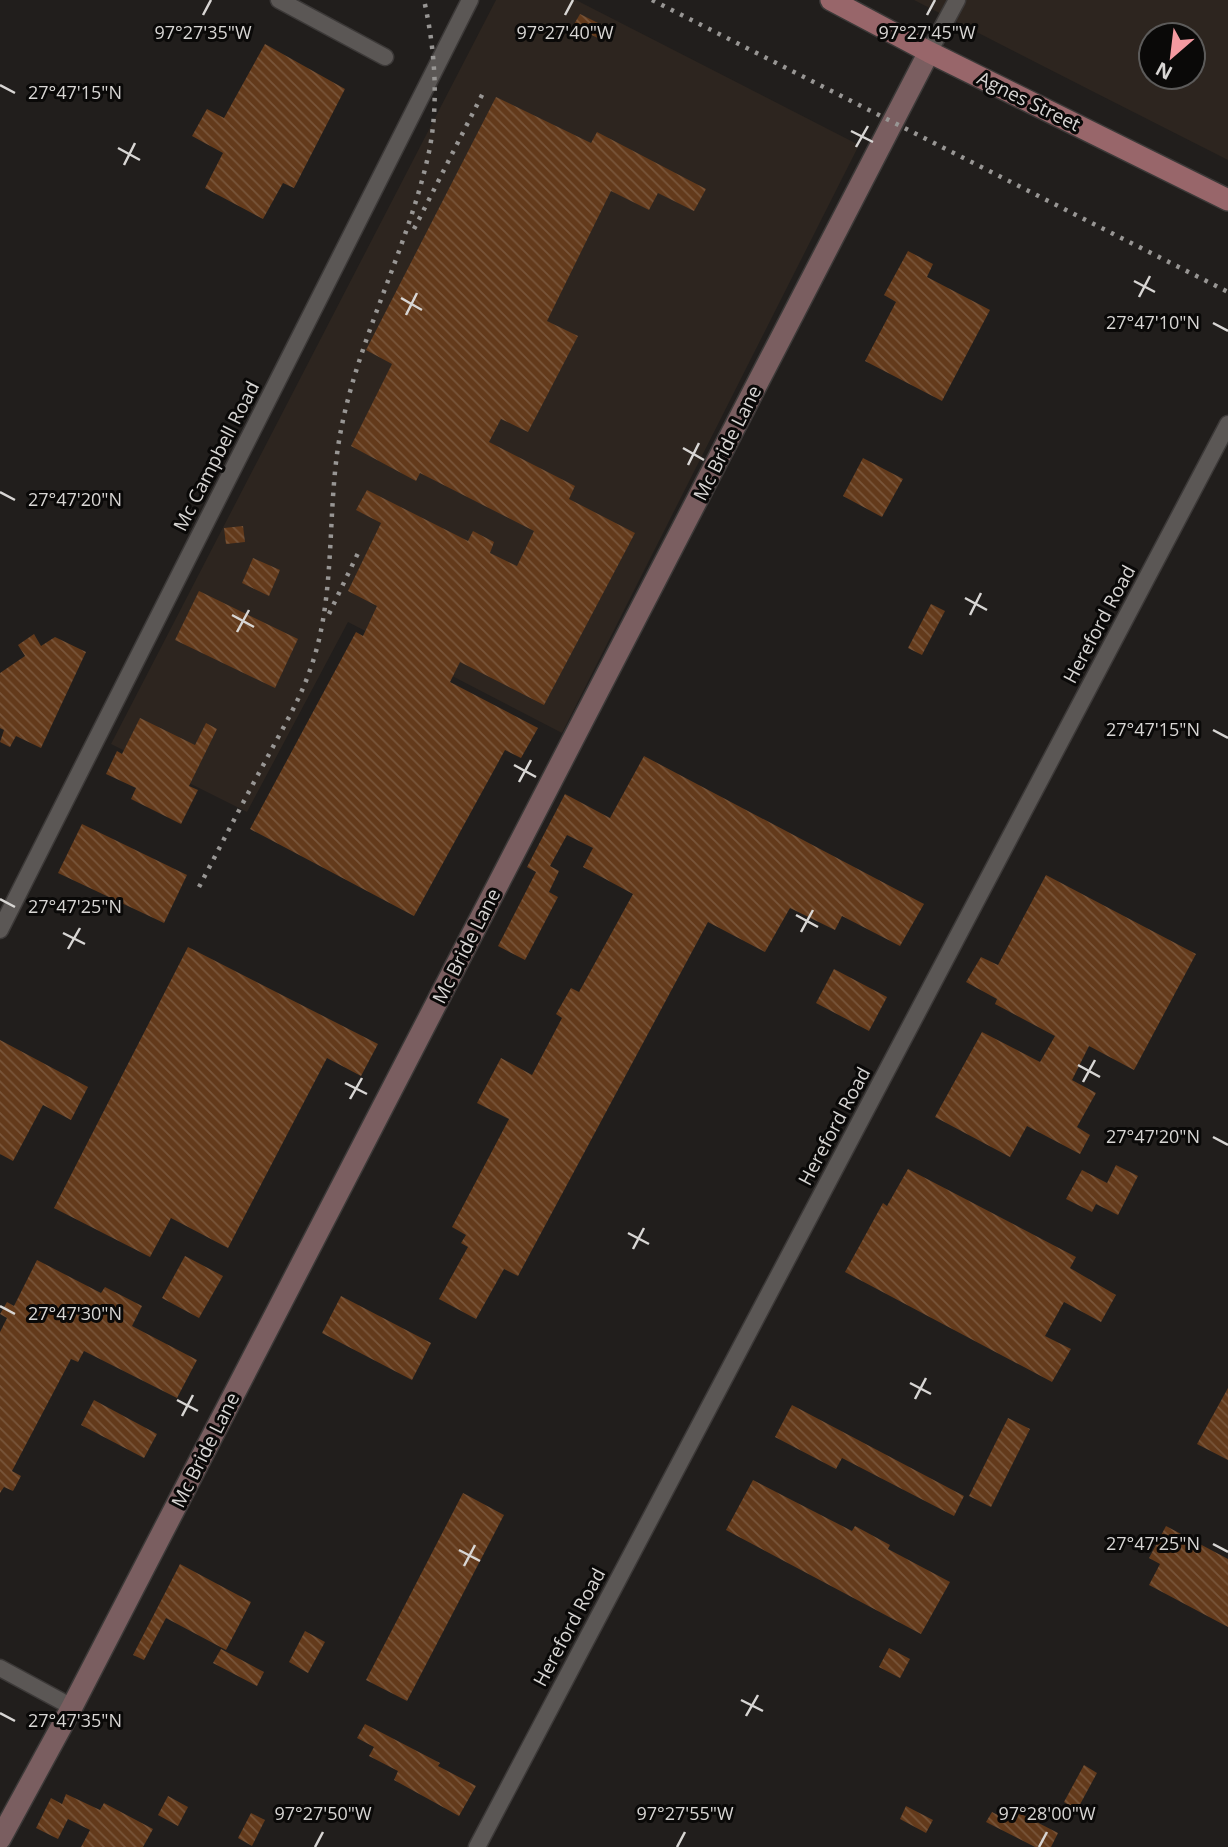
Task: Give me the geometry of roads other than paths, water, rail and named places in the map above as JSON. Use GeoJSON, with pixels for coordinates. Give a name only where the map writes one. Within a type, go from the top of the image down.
{"type":"FeatureCollection","features":[{"type":"Feature","properties":{"kind":"main road","name":"Agnes Street"},"geometry":{"type":"LineString","coordinates":[[831,0],[929,52],[1228,200]]}},
{"type":"Feature","properties":{"kind":"street"},"geometry":{"type":"LineString","coordinates":[[279,0],[385,57]]}},
{"type":"Feature","properties":{"kind":"street","name":"Mc Campbell Road"},"geometry":{"type":"LineString","coordinates":[[0,930],[470,0]]}},
{"type":"Feature","properties":{"kind":"street"},"geometry":{"type":"LineString","coordinates":[[929,52],[957,0]]}},
{"type":"Feature","properties":{"kind":"street","name":"Mc Bride Lane"},"geometry":{"type":"LineString","coordinates":[[0,1839],[72,1707],[929,52]]}},
{"type":"Feature","properties":{"kind":"street","name":"Hereford Road"},"geometry":{"type":"LineString","coordinates":[[477,1847],[1228,424]]}},
{"type":"Feature","properties":{"kind":"street"},"geometry":{"type":"LineString","coordinates":[[0,1668],[72,1707]]}},
{"type":"Feature","properties":{"kind":"railway"},"geometry":{"type":"LineString","coordinates":[[199,887],[295,705],[306,682],[318,642],[328,583],[336,464],[348,399],[409,223],[429,152],[435,95],[431,38],[424,0]]}},
{"type":"Feature","properties":{"kind":"railway"},"geometry":{"type":"LineString","coordinates":[[652,0],[1228,292]]}},
{"type":"Feature","properties":{"kind":"railway"},"geometry":{"type":"LineString","coordinates":[[414,229],[483,93]]}},
{"type":"Feature","properties":{"kind":"railway"},"geometry":{"type":"LineString","coordinates":[[329,614],[359,551]]}}]}
